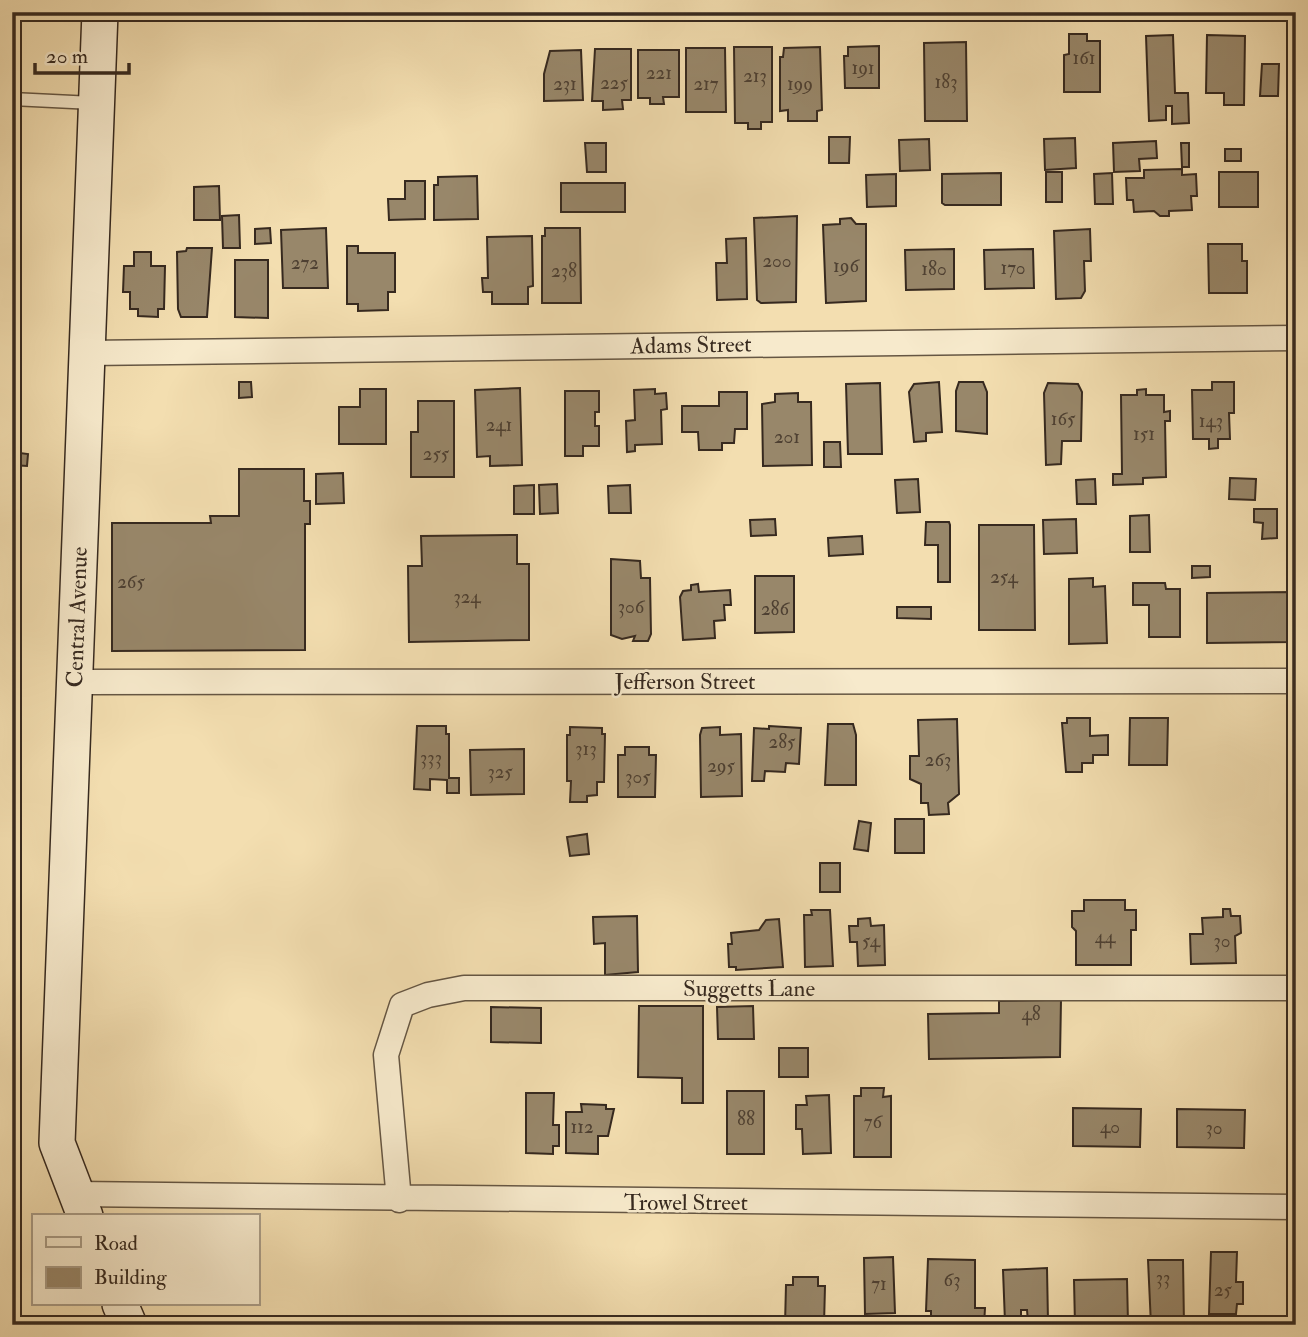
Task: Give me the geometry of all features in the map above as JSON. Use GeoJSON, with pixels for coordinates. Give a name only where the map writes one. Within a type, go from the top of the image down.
{"type":"FeatureCollection","features":[{"type":"Feature","properties":{"kind":"street","name":"Central Avenue"},"geometry":{"type":"LineString","coordinates":[[80,1205],[57,1143],[100,12]]}},
{"type":"Feature","properties":{"kind":"street","name":"Adams Street"},"geometry":{"type":"LineString","coordinates":[[87,353],[1296,338]]}},
{"type":"Feature","properties":{"kind":"street","name":"Jefferson Street"},"geometry":{"type":"LineString","coordinates":[[75,682],[1296,681]]}},
{"type":"Feature","properties":{"kind":"street","name":"Suggetts Lane"},"geometry":{"type":"LineString","coordinates":[[399,1200],[386,1055],[402,1005],[428,995],[464,988],[1296,988]]}},
{"type":"Feature","properties":{"kind":"street","name":"Trowel Street"},"geometry":{"type":"LineString","coordinates":[[80,1205],[399,1200],[1296,1207]]}},
{"type":"Feature","properties":{"kind":"street"},"geometry":{"type":"LineString","coordinates":[[121,1306],[129,1325]]}},
{"type":"Feature","properties":{"kind":"lane"},"geometry":{"type":"LineString","coordinates":[[12,99],[97,104]]}},
{"type":"Feature","properties":{"kind":"building"},"geometry":{"type":"Polygon","coordinates":[[[1069,34],[1087,34],[1087,41],[1100,41],[1100,92],[1064,92],[1064,55],[1069,54],[1069,34]]]}},
{"type":"Feature","properties":{"kind":"building"},"geometry":{"type":"Polygon","coordinates":[[[1173,35],[1175,93],[1188,93],[1189,123],[1172,124],[1172,106],[1166,106],[1166,120],[1149,121],[1146,36],[1173,35]]]}},
{"type":"Feature","properties":{"kind":"building"},"geometry":{"type":"Polygon","coordinates":[[[1207,35],[1245,36],[1244,105],[1224,105],[1224,93],[1206,93],[1207,35]]]}},
{"type":"Feature","properties":{"kind":"building"},"geometry":{"type":"Polygon","coordinates":[[[966,42],[967,121],[925,121],[924,43],[966,42]]]}},
{"type":"Feature","properties":{"kind":"building"},"geometry":{"type":"Polygon","coordinates":[[[879,46],[879,88],[845,88],[844,56],[848,56],[848,47],[879,46]]]}},
{"type":"Feature","properties":{"kind":"building"},"geometry":{"type":"Polygon","coordinates":[[[734,47],[772,47],[772,122],[761,122],[761,129],[748,129],[748,123],[735,123],[734,47]]]}},
{"type":"Feature","properties":{"kind":"building"},"geometry":{"type":"Polygon","coordinates":[[[820,47],[822,110],[817,111],[817,121],[788,121],[788,110],[780,111],[780,57],[783,57],[784,48],[820,47]]]}},
{"type":"Feature","properties":{"kind":"building"},"geometry":{"type":"Polygon","coordinates":[[[686,48],[725,48],[726,112],[686,112],[686,48]]]}},
{"type":"Feature","properties":{"kind":"building"},"geometry":{"type":"Polygon","coordinates":[[[595,49],[631,49],[631,100],[622,100],[623,109],[603,110],[603,101],[592,101],[595,49]]]}},
{"type":"Feature","properties":{"kind":"building"},"geometry":{"type":"Polygon","coordinates":[[[581,50],[583,100],[544,101],[544,74],[550,51],[581,50]]]}},
{"type":"Feature","properties":{"kind":"building"},"geometry":{"type":"Polygon","coordinates":[[[638,50],[679,50],[679,97],[663,97],[664,104],[650,104],[650,98],[638,98],[638,50]]]}},
{"type":"Feature","properties":{"kind":"building"},"geometry":{"type":"Polygon","coordinates":[[[1262,64],[1279,64],[1278,96],[1260,96],[1262,64]]]}},
{"type":"Feature","properties":{"kind":"building"},"geometry":{"type":"Polygon","coordinates":[[[829,137],[850,137],[849,163],[829,163],[829,137]]]}},
{"type":"Feature","properties":{"kind":"building"},"geometry":{"type":"Polygon","coordinates":[[[1075,138],[1076,168],[1045,170],[1044,139],[1075,138]]]}},
{"type":"Feature","properties":{"kind":"building"},"geometry":{"type":"Polygon","coordinates":[[[929,139],[930,170],[900,171],[899,140],[929,139]]]}},
{"type":"Feature","properties":{"kind":"building"},"geometry":{"type":"Polygon","coordinates":[[[1156,141],[1157,158],[1139,159],[1140,171],[1114,172],[1113,143],[1156,141]]]}},
{"type":"Feature","properties":{"kind":"building"},"geometry":{"type":"Polygon","coordinates":[[[585,143],[606,143],[606,172],[587,172],[585,143]]]}},
{"type":"Feature","properties":{"kind":"building"},"geometry":{"type":"Polygon","coordinates":[[[1181,143],[1189,143],[1189,167],[1182,167],[1181,143]]]}},
{"type":"Feature","properties":{"kind":"building"},"geometry":{"type":"Polygon","coordinates":[[[1225,149],[1241,149],[1241,161],[1225,161],[1225,149]]]}},
{"type":"Feature","properties":{"kind":"building"},"geometry":{"type":"Polygon","coordinates":[[[1182,169],[1182,175],[1196,174],[1197,196],[1191,196],[1192,210],[1169,211],[1169,216],[1160,216],[1154,211],[1134,212],[1133,200],[1127,200],[1126,178],[1144,178],[1144,170],[1182,169]]]}},
{"type":"Feature","properties":{"kind":"building"},"geometry":{"type":"Polygon","coordinates":[[[1046,172],[1062,172],[1062,202],[1046,202],[1046,172]]]}},
{"type":"Feature","properties":{"kind":"building"},"geometry":{"type":"Polygon","coordinates":[[[1219,172],[1258,172],[1258,207],[1219,207],[1219,172]]]}},
{"type":"Feature","properties":{"kind":"building"},"geometry":{"type":"Polygon","coordinates":[[[1001,173],[1001,205],[942,203],[942,174],[1001,173]]]}},
{"type":"Feature","properties":{"kind":"building"},"geometry":{"type":"Polygon","coordinates":[[[1112,173],[1113,204],[1095,204],[1094,174],[1112,173]]]}},
{"type":"Feature","properties":{"kind":"building"},"geometry":{"type":"Polygon","coordinates":[[[896,174],[896,206],[867,207],[866,175],[896,174]]]}},
{"type":"Feature","properties":{"kind":"building"},"geometry":{"type":"Polygon","coordinates":[[[12,175],[18,175],[18,276],[12,276],[12,175]]]}},
{"type":"Feature","properties":{"kind":"building"},"geometry":{"type":"Polygon","coordinates":[[[477,176],[478,219],[434,220],[434,185],[438,185],[438,177],[477,176]]]}},
{"type":"Feature","properties":{"kind":"building"},"geometry":{"type":"Polygon","coordinates":[[[405,181],[425,181],[425,219],[389,220],[388,199],[405,199],[405,181]]]}},
{"type":"Feature","properties":{"kind":"building"},"geometry":{"type":"Polygon","coordinates":[[[561,183],[625,183],[625,212],[561,212],[561,183]]]}},
{"type":"Feature","properties":{"kind":"building"},"geometry":{"type":"Polygon","coordinates":[[[219,186],[220,220],[194,220],[194,187],[219,186]]]}},
{"type":"Feature","properties":{"kind":"building"},"geometry":{"type":"Polygon","coordinates":[[[239,215],[240,248],[223,248],[222,216],[239,215]]]}},
{"type":"Feature","properties":{"kind":"building"},"geometry":{"type":"Polygon","coordinates":[[[797,216],[796,302],[761,303],[757,300],[754,218],[797,216]]]}},
{"type":"Feature","properties":{"kind":"building"},"geometry":{"type":"Polygon","coordinates":[[[851,218],[856,224],[866,224],[866,301],[826,303],[823,225],[840,224],[840,219],[851,218]]]}},
{"type":"Feature","properties":{"kind":"building"},"geometry":{"type":"Polygon","coordinates":[[[270,228],[271,243],[255,244],[255,229],[270,228]]]}},
{"type":"Feature","properties":{"kind":"building"},"geometry":{"type":"Polygon","coordinates":[[[326,228],[328,288],[283,288],[281,230],[326,228]]]}},
{"type":"Feature","properties":{"kind":"building"},"geometry":{"type":"Polygon","coordinates":[[[545,228],[580,228],[581,303],[542,303],[542,236],[545,236],[545,228]]]}},
{"type":"Feature","properties":{"kind":"building"},"geometry":{"type":"Polygon","coordinates":[[[1090,229],[1091,261],[1084,261],[1085,291],[1081,298],[1056,299],[1054,231],[1090,229]]]}},
{"type":"Feature","properties":{"kind":"building"},"geometry":{"type":"Polygon","coordinates":[[[532,236],[533,286],[528,287],[528,304],[492,304],[492,292],[483,292],[482,278],[488,278],[487,237],[532,236]]]}},
{"type":"Feature","properties":{"kind":"building"},"geometry":{"type":"Polygon","coordinates":[[[746,238],[747,299],[717,300],[716,263],[727,263],[726,239],[746,238]]]}},
{"type":"Feature","properties":{"kind":"building"},"geometry":{"type":"Polygon","coordinates":[[[1208,244],[1242,244],[1242,261],[1247,261],[1247,293],[1209,293],[1208,244]]]}},
{"type":"Feature","properties":{"kind":"building"},"geometry":{"type":"Polygon","coordinates":[[[347,246],[358,246],[358,253],[395,253],[395,292],[388,292],[388,310],[358,311],[358,304],[347,304],[347,246]]]}},
{"type":"Feature","properties":{"kind":"building"},"geometry":{"type":"Polygon","coordinates":[[[187,248],[212,248],[207,317],[181,317],[178,309],[177,252],[186,251],[187,248]]]}},
{"type":"Feature","properties":{"kind":"building"},"geometry":{"type":"Polygon","coordinates":[[[954,249],[954,289],[906,290],[905,250],[954,249]]]}},
{"type":"Feature","properties":{"kind":"building"},"geometry":{"type":"Polygon","coordinates":[[[1033,249],[1034,288],[985,289],[984,250],[1033,249]]]}},
{"type":"Feature","properties":{"kind":"building"},"geometry":{"type":"Polygon","coordinates":[[[134,252],[151,252],[151,266],[165,266],[164,309],[158,309],[158,317],[138,316],[138,309],[130,309],[130,292],[123,292],[124,266],[134,266],[134,252]]]}},
{"type":"Feature","properties":{"kind":"building"},"geometry":{"type":"Polygon","coordinates":[[[235,260],[268,260],[268,318],[235,317],[235,260]]]}},
{"type":"Feature","properties":{"kind":"building"},"geometry":{"type":"Polygon","coordinates":[[[239,382],[251,382],[252,397],[239,398],[239,382]]]}},
{"type":"Feature","properties":{"kind":"building"},"geometry":{"type":"Polygon","coordinates":[[[939,382],[942,432],[926,433],[926,441],[914,442],[909,392],[914,384],[939,382]]]}},
{"type":"Feature","properties":{"kind":"building"},"geometry":{"type":"Polygon","coordinates":[[[959,382],[983,382],[987,392],[987,434],[956,431],[956,391],[959,382]]]}},
{"type":"Feature","properties":{"kind":"building"},"geometry":{"type":"Polygon","coordinates":[[[1212,382],[1234,382],[1234,413],[1229,413],[1230,439],[1218,439],[1218,448],[1209,449],[1209,439],[1193,439],[1192,390],[1212,390],[1212,382]]]}},
{"type":"Feature","properties":{"kind":"building"},"geometry":{"type":"Polygon","coordinates":[[[880,383],[882,454],[848,454],[846,384],[880,383]]]}},
{"type":"Feature","properties":{"kind":"building"},"geometry":{"type":"Polygon","coordinates":[[[1048,383],[1078,384],[1082,392],[1081,441],[1062,441],[1061,464],[1046,465],[1044,393],[1048,383]]]}},
{"type":"Feature","properties":{"kind":"building"},"geometry":{"type":"Polygon","coordinates":[[[520,388],[522,465],[490,466],[490,456],[477,457],[475,390],[520,388]]]}},
{"type":"Feature","properties":{"kind":"building"},"geometry":{"type":"Polygon","coordinates":[[[360,389],[386,389],[386,444],[339,444],[339,407],[360,407],[360,389]]]}},
{"type":"Feature","properties":{"kind":"building"},"geometry":{"type":"Polygon","coordinates":[[[655,389],[655,394],[666,393],[667,409],[661,410],[662,444],[635,445],[635,451],[627,452],[626,421],[635,420],[634,390],[655,389]]]}},
{"type":"Feature","properties":{"kind":"building"},"geometry":{"type":"Polygon","coordinates":[[[1146,389],[1146,395],[1164,395],[1164,412],[1170,411],[1170,421],[1165,421],[1166,477],[1143,478],[1143,484],[1113,485],[1113,474],[1122,474],[1121,395],[1137,395],[1137,390],[1146,389]]]}},
{"type":"Feature","properties":{"kind":"building"},"geometry":{"type":"Polygon","coordinates":[[[565,391],[599,391],[599,412],[595,412],[595,426],[599,426],[599,446],[583,446],[583,456],[565,456],[565,391]]]}},
{"type":"Feature","properties":{"kind":"building"},"geometry":{"type":"Polygon","coordinates":[[[719,392],[747,392],[747,429],[735,429],[734,443],[722,443],[722,450],[699,450],[698,432],[682,432],[682,406],[719,406],[719,392]]]}},
{"type":"Feature","properties":{"kind":"building"},"geometry":{"type":"Polygon","coordinates":[[[798,393],[798,402],[811,402],[812,465],[763,466],[762,404],[775,402],[775,394],[798,393]]]}},
{"type":"Feature","properties":{"kind":"building"},"geometry":{"type":"Polygon","coordinates":[[[418,401],[454,401],[454,477],[411,477],[411,432],[418,432],[418,401]]]}},
{"type":"Feature","properties":{"kind":"building"},"geometry":{"type":"Polygon","coordinates":[[[824,442],[840,442],[841,467],[824,467],[824,442]]]}},
{"type":"Feature","properties":{"kind":"building"},"geometry":{"type":"Polygon","coordinates":[[[12,452],[28,454],[27,466],[12,465],[12,452]]]}},
{"type":"Feature","properties":{"kind":"building"},"geometry":{"type":"Polygon","coordinates":[[[239,469],[304,469],[304,501],[310,501],[310,524],[305,524],[305,650],[112,651],[112,523],[211,523],[210,516],[239,516],[239,469]]]}},
{"type":"Feature","properties":{"kind":"building"},"geometry":{"type":"Polygon","coordinates":[[[343,473],[344,503],[316,504],[316,474],[343,473]]]}},
{"type":"Feature","properties":{"kind":"building"},"geometry":{"type":"Polygon","coordinates":[[[1230,478],[1256,479],[1255,500],[1229,499],[1230,478]]]}},
{"type":"Feature","properties":{"kind":"building"},"geometry":{"type":"Polygon","coordinates":[[[918,479],[920,512],[897,513],[895,480],[918,479]]]}},
{"type":"Feature","properties":{"kind":"building"},"geometry":{"type":"Polygon","coordinates":[[[1095,479],[1096,504],[1077,504],[1076,480],[1095,479]]]}},
{"type":"Feature","properties":{"kind":"building"},"geometry":{"type":"Polygon","coordinates":[[[557,484],[558,513],[540,514],[539,485],[557,484]]]}},
{"type":"Feature","properties":{"kind":"building"},"geometry":{"type":"Polygon","coordinates":[[[534,485],[534,514],[514,514],[514,486],[534,485]]]}},
{"type":"Feature","properties":{"kind":"building"},"geometry":{"type":"Polygon","coordinates":[[[630,485],[631,513],[609,513],[608,486],[630,485]]]}},
{"type":"Feature","properties":{"kind":"building"},"geometry":{"type":"Polygon","coordinates":[[[1254,509],[1277,509],[1277,538],[1262,539],[1263,523],[1254,522],[1254,509]]]}},
{"type":"Feature","properties":{"kind":"building"},"geometry":{"type":"Polygon","coordinates":[[[1149,515],[1150,552],[1130,552],[1130,516],[1149,515]]]}},
{"type":"Feature","properties":{"kind":"building"},"geometry":{"type":"Polygon","coordinates":[[[775,519],[776,535],[751,536],[750,520],[775,519]]]}},
{"type":"Feature","properties":{"kind":"building"},"geometry":{"type":"Polygon","coordinates":[[[1076,519],[1077,553],[1044,554],[1043,520],[1076,519]]]}},
{"type":"Feature","properties":{"kind":"building"},"geometry":{"type":"Polygon","coordinates":[[[926,522],[949,522],[950,582],[938,582],[938,545],[925,545],[926,522]]]}},
{"type":"Feature","properties":{"kind":"building"},"geometry":{"type":"Polygon","coordinates":[[[979,525],[1034,525],[1035,630],[979,630],[979,525]]]}},
{"type":"Feature","properties":{"kind":"building"},"geometry":{"type":"Polygon","coordinates":[[[517,535],[517,564],[529,564],[529,640],[409,642],[408,566],[422,566],[421,536],[517,535]]]}},
{"type":"Feature","properties":{"kind":"building"},"geometry":{"type":"Polygon","coordinates":[[[862,536],[863,554],[829,556],[828,538],[862,536]]]}},
{"type":"Feature","properties":{"kind":"building"},"geometry":{"type":"Polygon","coordinates":[[[611,559],[640,561],[641,578],[650,578],[651,634],[648,641],[633,641],[635,636],[622,639],[611,635],[611,559]]]}},
{"type":"Feature","properties":{"kind":"building"},"geometry":{"type":"Polygon","coordinates":[[[1192,566],[1210,566],[1210,577],[1192,578],[1192,566]]]}},
{"type":"Feature","properties":{"kind":"building"},"geometry":{"type":"Polygon","coordinates":[[[755,576],[794,576],[794,632],[755,633],[755,576]]]}},
{"type":"Feature","properties":{"kind":"building"},"geometry":{"type":"Polygon","coordinates":[[[1093,578],[1093,587],[1105,586],[1107,643],[1069,644],[1069,579],[1093,578]]]}},
{"type":"Feature","properties":{"kind":"building"},"geometry":{"type":"Polygon","coordinates":[[[1133,583],[1165,583],[1166,589],[1180,589],[1180,637],[1149,637],[1149,605],[1133,605],[1133,583]]]}},
{"type":"Feature","properties":{"kind":"building"},"geometry":{"type":"Polygon","coordinates":[[[698,584],[699,592],[730,590],[731,605],[724,605],[725,620],[714,621],[715,638],[683,640],[680,597],[683,591],[691,590],[691,585],[698,584]]]}},
{"type":"Feature","properties":{"kind":"building"},"geometry":{"type":"Polygon","coordinates":[[[1295,592],[1296,642],[1207,643],[1207,593],[1295,592]]]}},
{"type":"Feature","properties":{"kind":"building"},"geometry":{"type":"Polygon","coordinates":[[[897,607],[931,607],[931,619],[897,618],[897,607]]]}},
{"type":"Feature","properties":{"kind":"building"},"geometry":{"type":"Polygon","coordinates":[[[1067,718],[1090,718],[1090,736],[1108,735],[1108,755],[1093,755],[1093,763],[1082,763],[1082,772],[1066,772],[1062,723],[1067,723],[1067,718]]]}},
{"type":"Feature","properties":{"kind":"building"},"geometry":{"type":"Polygon","coordinates":[[[1130,718],[1168,718],[1167,765],[1129,765],[1130,718]]]}},
{"type":"Feature","properties":{"kind":"building"},"geometry":{"type":"Polygon","coordinates":[[[957,719],[959,794],[948,803],[949,814],[929,815],[928,803],[921,803],[921,784],[910,779],[910,756],[919,756],[918,720],[957,719]]]}},
{"type":"Feature","properties":{"kind":"building"},"geometry":{"type":"Polygon","coordinates":[[[828,724],[853,724],[856,735],[856,785],[825,785],[828,724]]]}},
{"type":"Feature","properties":{"kind":"building"},"geometry":{"type":"Polygon","coordinates":[[[417,726],[446,726],[446,734],[449,734],[449,778],[459,778],[459,793],[447,793],[447,780],[430,779],[430,790],[414,789],[417,726]]]}},
{"type":"Feature","properties":{"kind":"building"},"geometry":{"type":"Polygon","coordinates":[[[769,726],[801,728],[799,764],[786,763],[785,772],[765,771],[764,781],[752,781],[754,728],[769,729],[769,726]]]}},
{"type":"Feature","properties":{"kind":"building"},"geometry":{"type":"Polygon","coordinates":[[[570,727],[602,728],[602,734],[605,734],[604,782],[597,782],[597,795],[587,796],[587,802],[570,802],[567,735],[570,735],[570,727]]]}},
{"type":"Feature","properties":{"kind":"building"},"geometry":{"type":"Polygon","coordinates":[[[720,727],[720,735],[741,734],[742,796],[701,797],[700,735],[702,728],[720,727]]]}},
{"type":"Feature","properties":{"kind":"building"},"geometry":{"type":"Polygon","coordinates":[[[625,747],[649,747],[649,755],[656,755],[655,797],[618,797],[618,755],[625,755],[625,747]]]}},
{"type":"Feature","properties":{"kind":"building"},"geometry":{"type":"Polygon","coordinates":[[[524,749],[524,794],[471,795],[470,750],[524,749]]]}},
{"type":"Feature","properties":{"kind":"building"},"geometry":{"type":"Polygon","coordinates":[[[895,819],[924,819],[924,853],[895,853],[895,819]]]}},
{"type":"Feature","properties":{"kind":"building"},"geometry":{"type":"Polygon","coordinates":[[[859,821],[871,823],[868,851],[854,849],[859,821]]]}},
{"type":"Feature","properties":{"kind":"building"},"geometry":{"type":"Polygon","coordinates":[[[587,834],[589,854],[570,856],[567,837],[587,834]]]}},
{"type":"Feature","properties":{"kind":"building"},"geometry":{"type":"Polygon","coordinates":[[[820,863],[840,863],[840,892],[820,892],[820,863]]]}},
{"type":"Feature","properties":{"kind":"building"},"geometry":{"type":"Polygon","coordinates":[[[1084,900],[1125,900],[1125,910],[1136,910],[1136,930],[1131,930],[1131,965],[1076,965],[1076,931],[1072,927],[1072,911],[1084,911],[1084,900]]]}},
{"type":"Feature","properties":{"kind":"building"},"geometry":{"type":"Polygon","coordinates":[[[1223,909],[1230,909],[1231,916],[1240,916],[1241,933],[1235,936],[1236,963],[1191,964],[1190,934],[1203,934],[1202,918],[1223,917],[1223,909]]]}},
{"type":"Feature","properties":{"kind":"building"},"geometry":{"type":"Polygon","coordinates":[[[811,910],[830,910],[833,966],[805,967],[804,915],[812,915],[811,910]]]}},
{"type":"Feature","properties":{"kind":"building"},"geometry":{"type":"Polygon","coordinates":[[[637,916],[638,972],[605,975],[605,943],[594,944],[593,917],[637,916]]]}},
{"type":"Feature","properties":{"kind":"building"},"geometry":{"type":"Polygon","coordinates":[[[870,918],[871,926],[884,925],[885,965],[858,966],[857,942],[850,942],[849,926],[858,926],[858,919],[870,918]]]}},
{"type":"Feature","properties":{"kind":"building"},"geometry":{"type":"Polygon","coordinates":[[[779,919],[783,967],[736,970],[736,967],[729,967],[728,944],[732,944],[731,933],[759,930],[766,920],[779,919]]]}},
{"type":"Feature","properties":{"kind":"building"},"geometry":{"type":"Polygon","coordinates":[[[1061,1000],[1060,1057],[929,1059],[928,1014],[999,1013],[999,1001],[1061,1000]]]}},
{"type":"Feature","properties":{"kind":"building"},"geometry":{"type":"Polygon","coordinates":[[[1288,1005],[1296,1005],[1296,1048],[1288,1049],[1288,1005]]]}},
{"type":"Feature","properties":{"kind":"building"},"geometry":{"type":"Polygon","coordinates":[[[639,1006],[703,1006],[703,1103],[682,1103],[682,1078],[638,1077],[639,1006]]]}},
{"type":"Feature","properties":{"kind":"building"},"geometry":{"type":"Polygon","coordinates":[[[753,1006],[754,1039],[718,1039],[717,1007],[753,1006]]]}},
{"type":"Feature","properties":{"kind":"building"},"geometry":{"type":"Polygon","coordinates":[[[491,1007],[541,1008],[541,1043],[491,1042],[491,1007]]]}},
{"type":"Feature","properties":{"kind":"building"},"geometry":{"type":"Polygon","coordinates":[[[779,1048],[808,1048],[808,1077],[779,1077],[779,1048]]]}},
{"type":"Feature","properties":{"kind":"building"},"geometry":{"type":"Polygon","coordinates":[[[861,1088],[884,1088],[883,1097],[891,1096],[891,1157],[854,1157],[854,1096],[861,1096],[861,1088]]]}},
{"type":"Feature","properties":{"kind":"building"},"geometry":{"type":"Polygon","coordinates":[[[727,1091],[764,1091],[764,1154],[727,1154],[727,1091]]]}},
{"type":"Feature","properties":{"kind":"building"},"geometry":{"type":"Polygon","coordinates":[[[526,1093],[554,1093],[553,1125],[559,1125],[559,1146],[553,1146],[553,1154],[526,1153],[526,1093]]]}},
{"type":"Feature","properties":{"kind":"building"},"geometry":{"type":"Polygon","coordinates":[[[829,1095],[831,1153],[803,1154],[802,1129],[796,1129],[796,1105],[807,1105],[806,1096],[829,1095]]]}},
{"type":"Feature","properties":{"kind":"building"},"geometry":{"type":"Polygon","coordinates":[[[581,1104],[606,1105],[606,1109],[614,1109],[608,1136],[598,1136],[598,1154],[566,1153],[566,1112],[582,1112],[581,1104]]]}},
{"type":"Feature","properties":{"kind":"building"},"geometry":{"type":"Polygon","coordinates":[[[1073,1108],[1141,1109],[1140,1147],[1073,1146],[1073,1108]]]}},
{"type":"Feature","properties":{"kind":"building"},"geometry":{"type":"Polygon","coordinates":[[[1177,1109],[1245,1110],[1244,1148],[1177,1147],[1177,1109]]]}},
{"type":"Feature","properties":{"kind":"building"},"geometry":{"type":"Polygon","coordinates":[[[1211,1252],[1237,1252],[1236,1282],[1243,1282],[1243,1304],[1237,1304],[1236,1314],[1209,1314],[1211,1252]]]}},
{"type":"Feature","properties":{"kind":"building"},"geometry":{"type":"Polygon","coordinates":[[[893,1257],[895,1313],[865,1314],[864,1258],[893,1257]]]}},
{"type":"Feature","properties":{"kind":"building"},"geometry":{"type":"Polygon","coordinates":[[[928,1259],[975,1260],[975,1308],[985,1308],[984,1325],[931,1325],[931,1311],[926,1311],[928,1259]]]}},
{"type":"Feature","properties":{"kind":"building"},"geometry":{"type":"Polygon","coordinates":[[[1148,1260],[1183,1260],[1184,1325],[1151,1325],[1148,1260]]]}},
{"type":"Feature","properties":{"kind":"building"},"geometry":{"type":"Polygon","coordinates":[[[1047,1268],[1048,1321],[1028,1322],[1027,1310],[1021,1310],[1021,1321],[1005,1322],[1003,1270],[1047,1268]]]}},
{"type":"Feature","properties":{"kind":"building"},"geometry":{"type":"Polygon","coordinates":[[[793,1277],[818,1277],[818,1286],[825,1286],[824,1325],[785,1325],[786,1285],[793,1285],[793,1277]]]}},
{"type":"Feature","properties":{"kind":"building"},"geometry":{"type":"Polygon","coordinates":[[[1127,1279],[1128,1323],[1075,1325],[1074,1280],[1127,1279]]]}}]}
